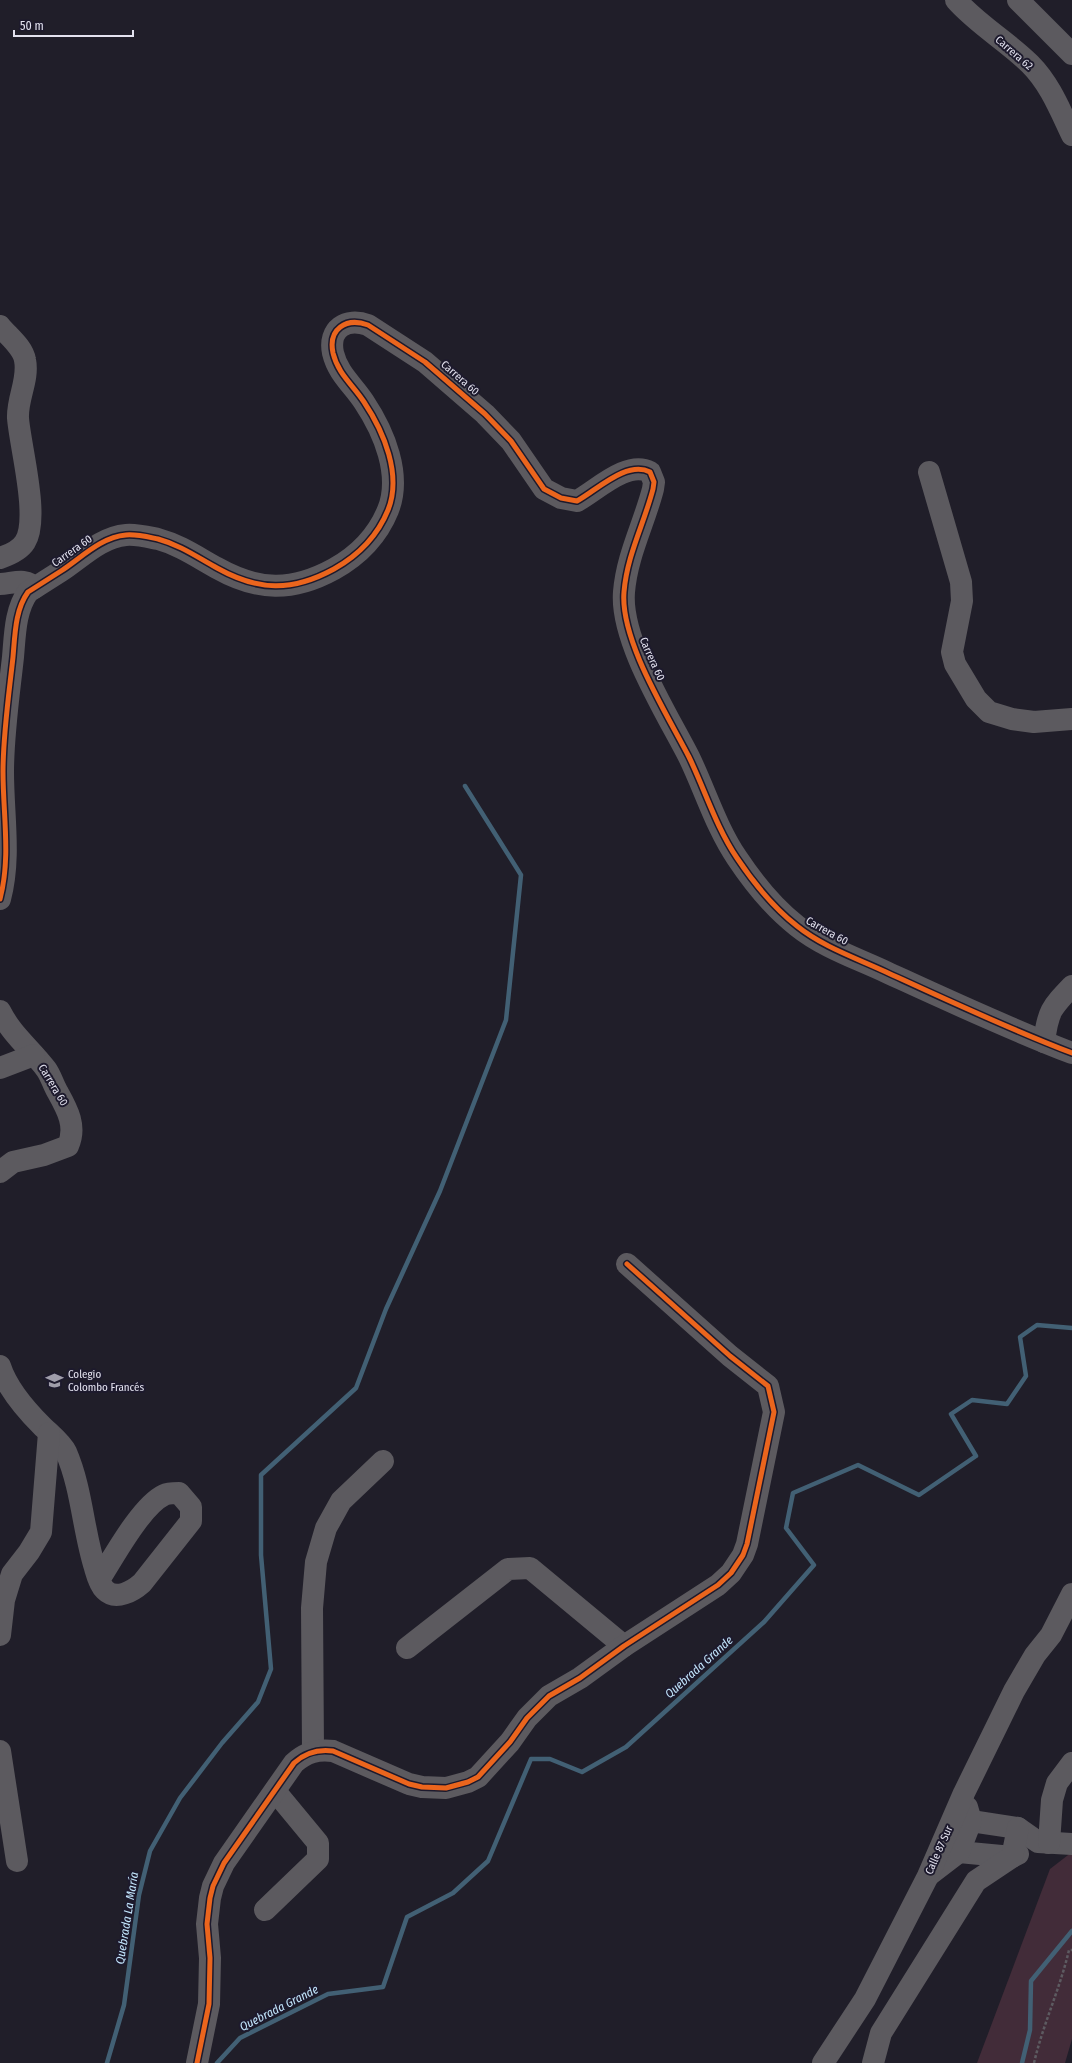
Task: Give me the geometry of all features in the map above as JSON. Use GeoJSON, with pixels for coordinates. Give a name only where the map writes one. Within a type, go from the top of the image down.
{"type":"FeatureCollection","features":[{"type":"Feature","properties":{"kind":"street","name":"Carrera 62"},"geometry":{"type":"LineString","coordinates":[[956,0],[973,17],[1030,64],[1048,87],[1072,135]]}},
{"type":"Feature","properties":{"kind":"street"},"geometry":{"type":"LineString","coordinates":[[1018,0],[1072,54]]}},
{"type":"Feature","properties":{"kind":"street","name":"Carrera 60"},"geometry":{"type":"LineString","coordinates":[[0,899],[5,880],[7,832],[3,772],[17,617],[23,598],[34,588],[102,542],[125,535],[147,537],[166,542],[182,548],[240,579],[269,587],[281,587],[296,584],[327,573],[345,563],[374,536],[389,506],[392,485],[391,459],[380,430],[364,401],[341,373],[333,354],[332,341],[336,330],[342,325],[358,321],[368,325],[425,362],[454,385],[486,414],[511,441],[544,489],[561,498],[577,501],[598,487],[631,469],[650,472],[654,482],[654,489],[631,553],[624,592],[628,628],[634,649],[692,763],[716,820],[736,857],[784,914],[819,941],[1044,1042],[1072,1053]]}},
{"type":"Feature","properties":{"kind":"street"},"geometry":{"type":"LineString","coordinates":[[0,326],[18,346],[25,359],[25,379],[18,408],[18,418],[27,471],[31,519],[29,534],[26,542],[14,552],[0,558]]}},
{"type":"Feature","properties":{"kind":"street"},"geometry":{"type":"LineString","coordinates":[[929,472],[961,582],[962,601],[952,652],[955,664],[976,699],[989,712],[1012,719],[1034,722],[1072,719]]}},
{"type":"Feature","properties":{"kind":"street"},"geometry":{"type":"LineString","coordinates":[[0,584],[26,582],[31,584],[34,588]]}},
{"type":"Feature","properties":{"kind":"street"},"geometry":{"type":"LineString","coordinates":[[1044,1042],[1046,1024],[1051,1008],[1072,986]]}},
{"type":"Feature","properties":{"kind":"street","name":"Carrera 60"},"geometry":{"type":"LineString","coordinates":[[0,1011],[7,1025],[19,1041],[34,1055],[47,1071],[67,1107],[72,1122],[68,1146],[62,1150],[13,1162],[0,1172]]}},
{"type":"Feature","properties":{"kind":"street"},"geometry":{"type":"LineString","coordinates":[[0,1068],[34,1055]]}},
{"type":"Feature","properties":{"kind":"street"},"geometry":{"type":"LineString","coordinates":[[197,2063],[209,2004],[210,1958],[207,1924],[210,1898],[218,1874],[224,1863],[294,1763],[313,1751],[333,1751],[409,1784],[422,1787],[446,1788],[463,1784],[478,1777],[510,1742],[527,1718],[550,1696],[580,1678],[624,1646],[718,1585],[737,1566],[747,1544],[774,1412],[768,1386],[730,1356],[627,1264]]}},
{"type":"Feature","properties":{"kind":"street"},"geometry":{"type":"LineString","coordinates":[[2,1371],[32,1416],[65,1450],[74,1472],[91,1557],[99,1580],[104,1590],[115,1594],[124,1594],[135,1590],[191,1521],[191,1507],[179,1493],[165,1494],[154,1502],[133,1527],[99,1580]]}},
{"type":"Feature","properties":{"kind":"street"},"geometry":{"type":"LineString","coordinates":[[0,1635],[4,1600],[12,1574],[29,1552],[41,1532],[49,1433]]}},
{"type":"Feature","properties":{"kind":"street"},"geometry":{"type":"LineString","coordinates":[[313,1751],[312,1608],[316,1562],[326,1528],[341,1501],[383,1461]]}},
{"type":"Feature","properties":{"kind":"street"},"geometry":{"type":"LineString","coordinates":[[407,1648],[508,1569],[530,1568],[624,1646]]}},
{"type":"Feature","properties":{"kind":"street","name":"Calle 87 Sur"},"geometry":{"type":"LineString","coordinates":[[823,2063],[865,1999],[928,1876],[964,1793],[1014,1691],[1035,1655],[1051,1635],[1072,1594]]}},
{"type":"Feature","properties":{"kind":"street","name":"Calle 87 Sur"},"geometry":{"type":"LineString","coordinates":[[1051,1635],[1072,1621]]}},
{"type":"Feature","properties":{"kind":"street"},"geometry":{"type":"LineString","coordinates":[[0,1751],[17,1861]]}},
{"type":"Feature","properties":{"kind":"street"},"geometry":{"type":"LineString","coordinates":[[1043,1842],[1052,1800],[1058,1783],[1072,1763]]}},
{"type":"Feature","properties":{"kind":"street"},"geometry":{"type":"LineString","coordinates":[[265,1910],[318,1859],[319,1851],[318,1843],[275,1791]]}},
{"type":"Feature","properties":{"kind":"street"},"geometry":{"type":"LineString","coordinates":[[928,1876],[960,1852],[971,1821],[964,1793]]}},
{"type":"Feature","properties":{"kind":"street"},"geometry":{"type":"LineString","coordinates":[[971,1821],[1018,1828],[1043,1842],[1072,1844]]}},
{"type":"Feature","properties":{"kind":"street"},"geometry":{"type":"LineString","coordinates":[[1012,1857],[1018,1828]]}},
{"type":"Feature","properties":{"kind":"street"},"geometry":{"type":"LineString","coordinates":[[873,2063],[881,2033],[976,1881],[1012,1857],[1043,1842]]}},
{"type":"Feature","properties":{"kind":"street"},"geometry":{"type":"LineString","coordinates":[[960,1852],[1012,1857]]}},
{"type":"Feature","properties":{"kind":"path"},"geometry":{"type":"LineString","coordinates":[[1034,2063],[1046,2020],[1063,1977],[1069,1950],[1072,1950]]}},
{"type":"Feature","properties":{"kind":"shaded area"},"geometry":{"type":"Polygon","coordinates":[[[1072,1852],[1072,2039],[1065,2063],[977,2063],[1050,1869],[1072,1852]]]}},
{"type":"Feature","properties":{"kind":"waterway","name":"Quebrada La María"},"geometry":{"type":"LineString","coordinates":[[107,2063],[124,2005],[139,1895],[150,1851],[180,1798],[222,1743],[258,1702],[271,1669],[261,1555],[261,1475],[356,1388],[386,1309],[440,1191],[506,1020],[521,875],[465,786]]}},
{"type":"Feature","properties":{"kind":"waterway","name":"Quebrada Grande"},"geometry":{"type":"LineString","coordinates":[[217,2063],[240,2038],[328,1994],[383,1987],[407,1917],[453,1893],[488,1861],[531,1759],[550,1759],[582,1772],[626,1747],[764,1622],[814,1565],[786,1528],[793,1493],[858,1465],[919,1495],[976,1456],[951,1414],[972,1400],[1007,1404],[1026,1376],[1020,1337],[1037,1325],[1072,1328]]}},
{"type":"Feature","properties":{"kind":"waterway"},"geometry":{"type":"LineString","coordinates":[[1022,2063],[1030,2030],[1031,1981],[1072,1931]]}},
{"type":"Feature","properties":{"kind":"cycle path"},"geometry":{"type":"LineString","coordinates":[[0,899],[6,852],[3,788],[5,729],[16,623],[20,607],[28,592],[100,544],[126,535],[158,539],[181,548],[232,576],[247,581],[275,586],[304,582],[319,577],[351,558],[373,537],[384,520],[392,497],[393,483],[392,468],[384,440],[364,402],[338,367],[333,353],[333,337],[336,331],[346,324],[360,323],[368,325],[425,362],[485,414],[511,441],[544,489],[561,498],[577,501],[622,473],[641,469],[650,472],[654,482],[653,489],[632,552],[624,592],[625,611],[629,632],[647,676],[689,757],[723,834],[737,858],[750,876],[780,911],[807,933],[840,952],[1002,1024],[1072,1053]]}},
{"type":"Feature","properties":{"kind":"cycle path"},"geometry":{"type":"LineString","coordinates":[[197,2063],[209,2004],[210,1958],[207,1924],[213,1886],[224,1863],[294,1763],[303,1756],[312,1752],[322,1750],[333,1751],[409,1784],[422,1787],[446,1788],[468,1782],[478,1777],[510,1742],[527,1718],[549,1696],[580,1678],[624,1646],[718,1585],[731,1573],[743,1555],[747,1544],[774,1412],[768,1386],[730,1356],[627,1264]]}},
{"type":"Feature","properties":{"kind":"place","name":"Colegio Colombo Francés"},"geometry":{"type":"Point","coordinates":[55,1380]}}]}
